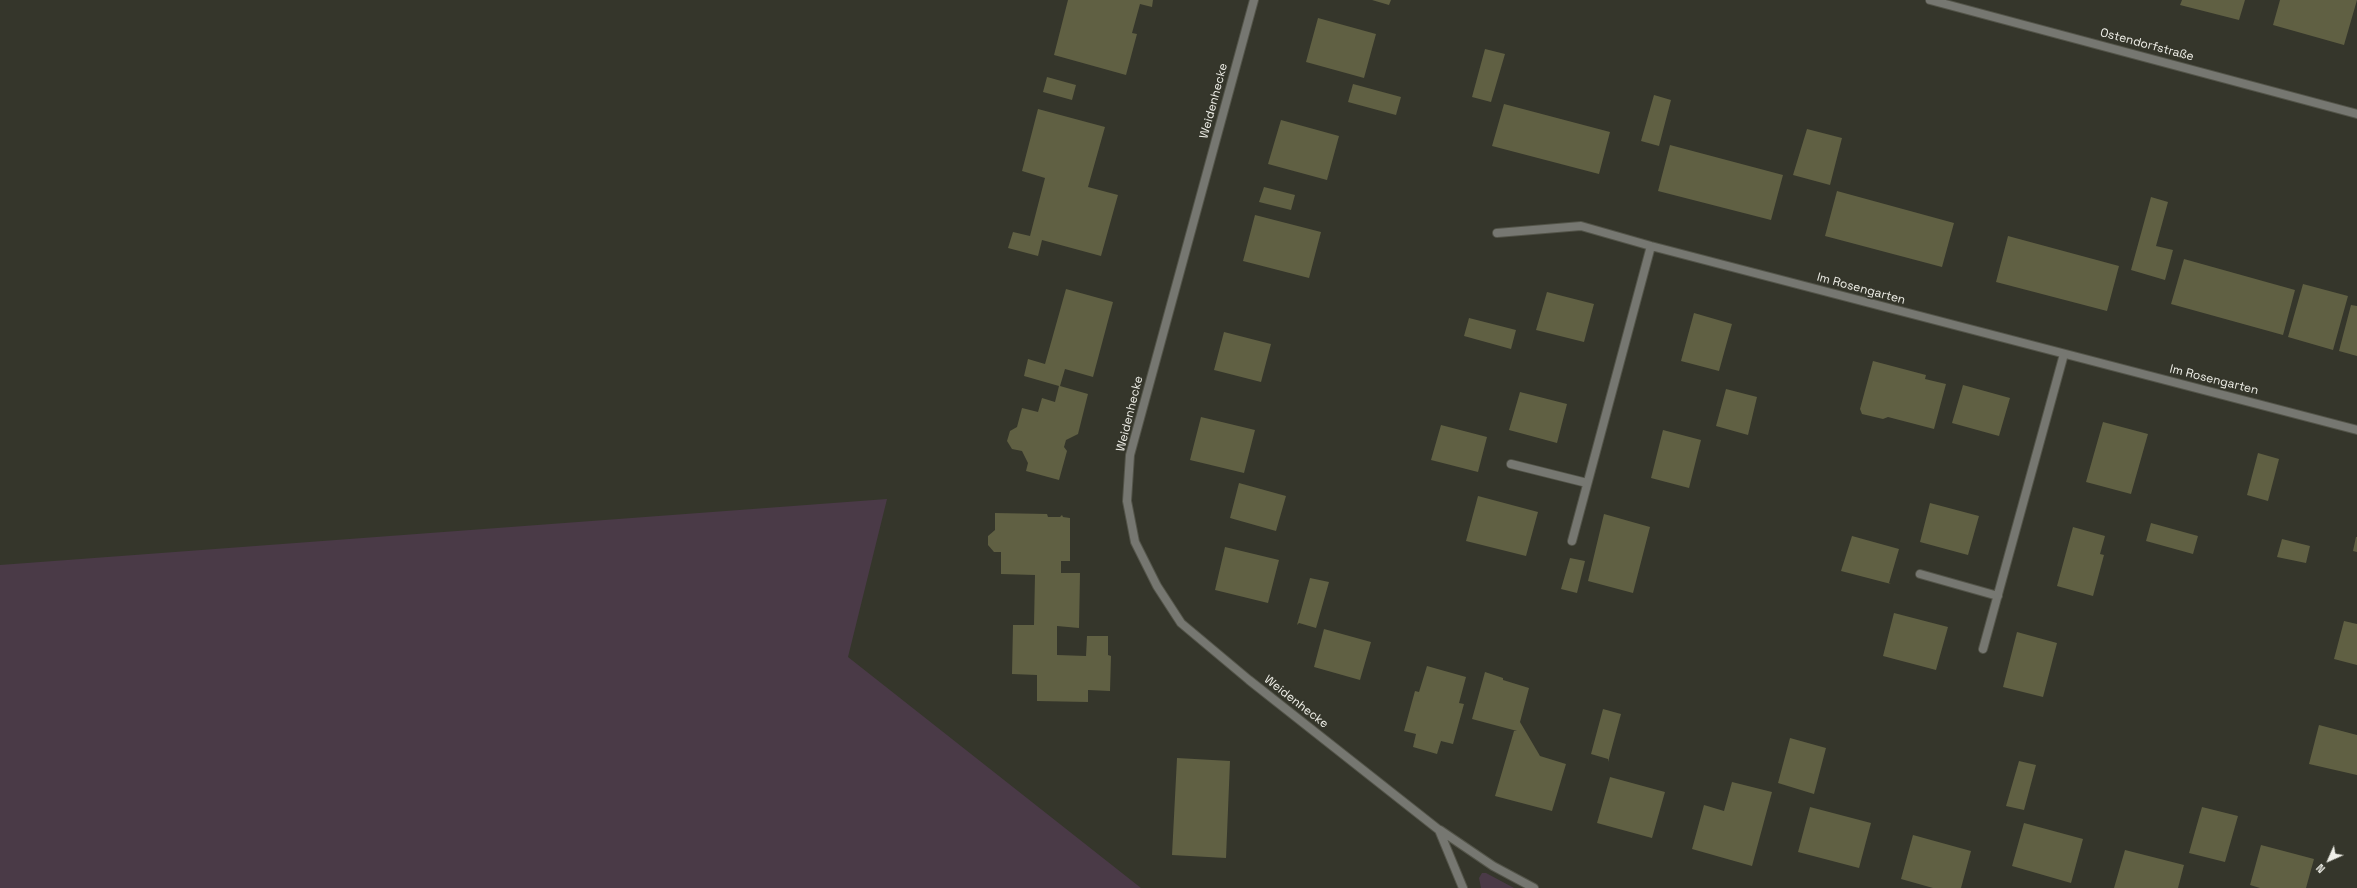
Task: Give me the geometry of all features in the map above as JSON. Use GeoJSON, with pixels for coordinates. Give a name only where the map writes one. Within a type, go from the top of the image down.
{"type":"FeatureCollection","features":[{"type":"Feature","properties":{"kind":"street","name":"Weidenhecke"},"geometry":{"type":"LineString","coordinates":[[1254,0],[1130,454],[1128,501],[1135,542],[1157,586],[1181,623],[1248,680],[1439,830],[1493,866],[1534,888]]}},
{"type":"Feature","properties":{"kind":"street","name":"Ostendorfstraße"},"geometry":{"type":"LineString","coordinates":[[1930,0],[2357,114]]}},
{"type":"Feature","properties":{"kind":"street","name":"Im Rosengarten"},"geometry":{"type":"LineString","coordinates":[[1497,233],[1581,226],[1651,246],[2357,430]]}},
{"type":"Feature","properties":{"kind":"street"},"geometry":{"type":"LineString","coordinates":[[1572,540],[1651,246]]}},
{"type":"Feature","properties":{"kind":"street"},"geometry":{"type":"LineString","coordinates":[[1983,649],[2064,354]]}},
{"type":"Feature","properties":{"kind":"street"},"geometry":{"type":"LineString","coordinates":[[1511,464],[1587,483]]}},
{"type":"Feature","properties":{"kind":"street"},"geometry":{"type":"LineString","coordinates":[[1920,574],[1998,596]]}},
{"type":"Feature","properties":{"kind":"street","name":"Weidenhecke"},"geometry":{"type":"LineString","coordinates":[[1439,830],[1463,888]]}},
{"type":"Feature","properties":{"kind":"shaded area"},"geometry":{"type":"Polygon","coordinates":[[[887,499],[848,657],[1141,888],[0,888],[0,565],[887,499]]]}},
{"type":"Feature","properties":{"kind":"shaded area"},"geometry":{"type":"Polygon","coordinates":[[[1482,873],[1486,873],[1514,888],[1481,888],[1479,878],[1482,873]]]}},
{"type":"Feature","properties":{"kind":"building"},"geometry":{"type":"Polygon","coordinates":[[[1068,0],[1153,0],[1152,7],[1140,4],[1132,33],[1137,34],[1126,75],[1054,55],[1068,0]]]}},
{"type":"Feature","properties":{"kind":"building"},"geometry":{"type":"Polygon","coordinates":[[[1372,0],[1391,0],[1389,5],[1372,0]]]}},
{"type":"Feature","properties":{"kind":"building"},"geometry":{"type":"Polygon","coordinates":[[[2182,0],[2245,0],[2239,20],[2180,5],[2182,0]]]}},
{"type":"Feature","properties":{"kind":"building"},"geometry":{"type":"Polygon","coordinates":[[[2280,0],[2357,0],[2344,45],[2273,25],[2280,0]]]}},
{"type":"Feature","properties":{"kind":"building"},"geometry":{"type":"Polygon","coordinates":[[[1318,18],[1376,34],[1364,78],[1306,62],[1318,18]]]}},
{"type":"Feature","properties":{"kind":"building"},"geometry":{"type":"Polygon","coordinates":[[[1485,49],[1505,54],[1491,102],[1472,97],[1485,49]]]}},
{"type":"Feature","properties":{"kind":"building"},"geometry":{"type":"Polygon","coordinates":[[[1047,77],[1076,85],[1072,100],[1043,92],[1047,77]]]}},
{"type":"Feature","properties":{"kind":"building"},"geometry":{"type":"Polygon","coordinates":[[[1353,84],[1401,97],[1396,115],[1348,102],[1353,84]]]}},
{"type":"Feature","properties":{"kind":"building"},"geometry":{"type":"Polygon","coordinates":[[[1654,95],[1671,100],[1659,146],[1641,141],[1654,95]]]}},
{"type":"Feature","properties":{"kind":"building"},"geometry":{"type":"Polygon","coordinates":[[[1504,104],[1610,132],[1599,174],[1492,146],[1504,104]]]}},
{"type":"Feature","properties":{"kind":"building"},"geometry":{"type":"Polygon","coordinates":[[[1038,109],[1105,127],[1088,187],[1118,195],[1101,256],[1042,240],[1038,256],[1008,248],[1013,232],[1030,236],[1045,178],[1022,171],[1038,109]]]}},
{"type":"Feature","properties":{"kind":"building"},"geometry":{"type":"Polygon","coordinates":[[[1281,120],[1339,136],[1327,180],[1268,164],[1281,120]]]}},
{"type":"Feature","properties":{"kind":"building"},"geometry":{"type":"Polygon","coordinates":[[[1807,129],[1842,138],[1830,185],[1793,175],[1807,129]]]}},
{"type":"Feature","properties":{"kind":"building"},"geometry":{"type":"Polygon","coordinates":[[[1670,145],[1783,175],[1771,220],[1658,191],[1670,145]]]}},
{"type":"Feature","properties":{"kind":"building"},"geometry":{"type":"Polygon","coordinates":[[[1264,187],[1295,195],[1291,210],[1259,202],[1264,187]]]}},
{"type":"Feature","properties":{"kind":"building"},"geometry":{"type":"Polygon","coordinates":[[[1837,191],[1954,223],[1942,267],[1825,236],[1837,191]]]}},
{"type":"Feature","properties":{"kind":"building"},"geometry":{"type":"Polygon","coordinates":[[[2151,197],[2168,202],[2156,246],[2173,250],[2165,280],[2131,270],[2151,197]]]}},
{"type":"Feature","properties":{"kind":"building"},"geometry":{"type":"Polygon","coordinates":[[[1255,215],[1321,232],[1309,278],[1243,261],[1255,215]]]}},
{"type":"Feature","properties":{"kind":"building"},"geometry":{"type":"Polygon","coordinates":[[[2008,236],[2119,266],[2107,311],[1996,282],[2008,236]]]}},
{"type":"Feature","properties":{"kind":"building"},"geometry":{"type":"Polygon","coordinates":[[[2184,259],[2295,290],[2283,335],[2171,304],[2184,259]]]}},
{"type":"Feature","properties":{"kind":"building"},"geometry":{"type":"Polygon","coordinates":[[[2303,284],[2348,296],[2333,350],[2288,337],[2303,284]]]}},
{"type":"Feature","properties":{"kind":"building"},"geometry":{"type":"Polygon","coordinates":[[[1066,289],[1113,302],[1093,377],[1065,369],[1060,386],[1088,394],[1078,434],[1066,440],[1064,447],[1067,451],[1059,480],[1026,471],[1028,463],[1022,451],[1012,449],[1007,441],[1010,431],[1017,427],[1022,408],[1038,412],[1042,398],[1055,402],[1059,386],[1024,376],[1028,359],[1045,364],[1066,289]]]}},
{"type":"Feature","properties":{"kind":"building"},"geometry":{"type":"Polygon","coordinates":[[[1547,292],[1594,304],[1584,342],[1536,330],[1547,292]]]}},
{"type":"Feature","properties":{"kind":"building"},"geometry":{"type":"Polygon","coordinates":[[[2351,305],[2357,306],[2357,356],[2339,351],[2351,305]]]}},
{"type":"Feature","properties":{"kind":"building"},"geometry":{"type":"Polygon","coordinates":[[[1694,313],[1732,324],[1719,371],[1681,361],[1694,313]]]}},
{"type":"Feature","properties":{"kind":"building"},"geometry":{"type":"Polygon","coordinates":[[[1469,318],[1516,330],[1511,349],[1464,336],[1469,318]]]}},
{"type":"Feature","properties":{"kind":"building"},"geometry":{"type":"Polygon","coordinates":[[[1224,332],[1271,344],[1261,382],[1214,370],[1224,332]]]}},
{"type":"Feature","properties":{"kind":"building"},"geometry":{"type":"Polygon","coordinates":[[[1873,361],[1926,375],[1925,379],[1946,384],[1934,429],[1888,417],[1883,419],[1862,414],[1860,409],[1873,361]]]}},
{"type":"Feature","properties":{"kind":"building"},"geometry":{"type":"Polygon","coordinates":[[[1963,385],[2010,398],[1999,436],[1952,423],[1963,385]]]}},
{"type":"Feature","properties":{"kind":"building"},"geometry":{"type":"Polygon","coordinates":[[[1726,389],[1757,397],[1748,435],[1716,426],[1726,389]]]}},
{"type":"Feature","properties":{"kind":"building"},"geometry":{"type":"Polygon","coordinates":[[[1520,392],[1567,404],[1557,443],[1509,430],[1520,392]]]}},
{"type":"Feature","properties":{"kind":"building"},"geometry":{"type":"Polygon","coordinates":[[[1201,417],[1255,430],[1244,473],[1190,460],[1201,417]]]}},
{"type":"Feature","properties":{"kind":"building"},"geometry":{"type":"Polygon","coordinates":[[[2103,422],[2148,434],[2131,494],[2086,482],[2103,422]]]}},
{"type":"Feature","properties":{"kind":"building"},"geometry":{"type":"Polygon","coordinates":[[[1441,425],[1487,437],[1478,472],[1431,460],[1441,425]]]}},
{"type":"Feature","properties":{"kind":"building"},"geometry":{"type":"Polygon","coordinates":[[[1663,430],[1701,440],[1689,488],[1651,478],[1663,430]]]}},
{"type":"Feature","properties":{"kind":"building"},"geometry":{"type":"Polygon","coordinates":[[[2258,453],[2279,459],[2268,501],[2247,495],[2258,453]]]}},
{"type":"Feature","properties":{"kind":"building"},"geometry":{"type":"Polygon","coordinates":[[[1239,483],[1286,496],[1276,531],[1230,518],[1239,483]]]}},
{"type":"Feature","properties":{"kind":"building"},"geometry":{"type":"Polygon","coordinates":[[[1478,496],[1538,512],[1526,556],[1466,541],[1478,496]]]}},
{"type":"Feature","properties":{"kind":"building"},"geometry":{"type":"Polygon","coordinates":[[[1930,503],[1979,516],[1968,555],[1920,542],[1930,503]]]}},
{"type":"Feature","properties":{"kind":"building"},"geometry":{"type":"Polygon","coordinates":[[[995,513],[1047,514],[1048,517],[1060,517],[1062,515],[1063,517],[1070,518],[1070,561],[1061,561],[1061,573],[1080,573],[1079,628],[1057,626],[1057,655],[1086,656],[1087,636],[1108,636],[1108,655],[1111,656],[1110,691],[1088,690],[1088,702],[1037,701],[1037,675],[1012,674],[1013,625],[1034,625],[1035,575],[1001,574],[1001,552],[994,552],[988,545],[988,536],[995,530],[995,513]]]}},
{"type":"Feature","properties":{"kind":"building"},"geometry":{"type":"Polygon","coordinates":[[[1604,514],[1650,527],[1633,593],[1588,581],[1604,514]]]}},
{"type":"Feature","properties":{"kind":"building"},"geometry":{"type":"Polygon","coordinates":[[[2151,523],[2198,536],[2193,554],[2146,541],[2151,523]]]}},
{"type":"Feature","properties":{"kind":"building"},"geometry":{"type":"Polygon","coordinates":[[[2073,527],[2105,536],[2100,554],[2104,555],[2093,596],[2057,586],[2073,527]]]}},
{"type":"Feature","properties":{"kind":"building"},"geometry":{"type":"Polygon","coordinates":[[[1852,536],[1899,549],[1889,583],[1891,584],[1841,571],[1852,536]]]}},
{"type":"Feature","properties":{"kind":"building"},"geometry":{"type":"Polygon","coordinates":[[[2357,537],[2357,552],[2353,551],[2357,537]]]}},
{"type":"Feature","properties":{"kind":"building"},"geometry":{"type":"Polygon","coordinates":[[[2282,539],[2310,546],[2306,563],[2277,557],[2282,539]]]}},
{"type":"Feature","properties":{"kind":"building"},"geometry":{"type":"Polygon","coordinates":[[[1225,547],[1279,560],[1268,603],[1215,590],[1225,547]]]}},
{"type":"Feature","properties":{"kind":"building"},"geometry":{"type":"Polygon","coordinates":[[[1570,558],[1585,561],[1577,593],[1561,589],[1570,558]]]}},
{"type":"Feature","properties":{"kind":"building"},"geometry":{"type":"Polygon","coordinates":[[[1310,578],[1329,582],[1316,628],[1299,623],[1297,625],[1310,578]]]}},
{"type":"Feature","properties":{"kind":"building"},"geometry":{"type":"Polygon","coordinates":[[[1894,613],[1948,627],[1936,670],[1883,656],[1894,613]]]}},
{"type":"Feature","properties":{"kind":"building"},"geometry":{"type":"Polygon","coordinates":[[[2344,621],[2357,624],[2357,665],[2334,659],[2344,621]]]}},
{"type":"Feature","properties":{"kind":"building"},"geometry":{"type":"Polygon","coordinates":[[[1324,629],[1371,642],[1360,680],[1314,667],[1324,629]]]}},
{"type":"Feature","properties":{"kind":"building"},"geometry":{"type":"Polygon","coordinates":[[[2017,632],[2057,643],[2043,697],[2003,687],[2017,632]]]}},
{"type":"Feature","properties":{"kind":"building"},"geometry":{"type":"Polygon","coordinates":[[[1427,666],[1466,677],[1459,703],[1464,704],[1453,744],[1441,741],[1437,754],[1413,747],[1416,734],[1404,731],[1415,691],[1419,692],[1427,666]]]}},
{"type":"Feature","properties":{"kind":"building"},"geometry":{"type":"Polygon","coordinates":[[[1485,672],[1503,678],[1503,680],[1529,688],[1520,722],[1540,756],[1566,764],[1552,811],[1495,796],[1514,731],[1517,731],[1472,719],[1485,672]]]}},
{"type":"Feature","properties":{"kind":"building"},"geometry":{"type":"Polygon","coordinates":[[[1603,709],[1621,714],[1608,762],[1608,759],[1591,754],[1603,709]]]}},
{"type":"Feature","properties":{"kind":"building"},"geometry":{"type":"Polygon","coordinates":[[[2319,725],[2357,735],[2357,775],[2309,764],[2319,725]]]}},
{"type":"Feature","properties":{"kind":"building"},"geometry":{"type":"Polygon","coordinates":[[[1790,738],[1826,748],[1814,794],[1778,783],[1790,738]]]}},
{"type":"Feature","properties":{"kind":"building"},"geometry":{"type":"Polygon","coordinates":[[[1177,758],[1230,761],[1226,858],[1172,855],[1177,758]]]}},
{"type":"Feature","properties":{"kind":"building"},"geometry":{"type":"Polygon","coordinates":[[[2019,761],[2036,765],[2024,810],[2006,806],[2019,761]]]}},
{"type":"Feature","properties":{"kind":"building"},"geometry":{"type":"Polygon","coordinates":[[[1610,777],[1665,792],[1652,838],[1597,823],[1610,777]]]}},
{"type":"Feature","properties":{"kind":"building"},"geometry":{"type":"Polygon","coordinates":[[[1732,782],[1772,792],[1752,866],[1692,849],[1704,805],[1724,811],[1732,782]]]}},
{"type":"Feature","properties":{"kind":"building"},"geometry":{"type":"Polygon","coordinates":[[[1810,807],[1871,823],[1859,868],[1798,852],[1810,807]]]}},
{"type":"Feature","properties":{"kind":"building"},"geometry":{"type":"Polygon","coordinates":[[[2202,807],[2238,816],[2225,862],[2189,853],[2202,807]]]}},
{"type":"Feature","properties":{"kind":"building"},"geometry":{"type":"Polygon","coordinates":[[[2024,823],[2083,839],[2071,883],[2012,866],[2024,823]]]}},
{"type":"Feature","properties":{"kind":"building"},"geometry":{"type":"Polygon","coordinates":[[[1913,835],[1971,851],[1961,888],[1933,888],[1901,879],[1913,835]]]}},
{"type":"Feature","properties":{"kind":"building"},"geometry":{"type":"Polygon","coordinates":[[[2261,845],[2314,859],[2306,888],[2260,888],[2250,885],[2261,845]]]}},
{"type":"Feature","properties":{"kind":"building"},"geometry":{"type":"Polygon","coordinates":[[[2125,850],[2184,865],[2178,888],[2114,888],[2125,850]]]}}]}
